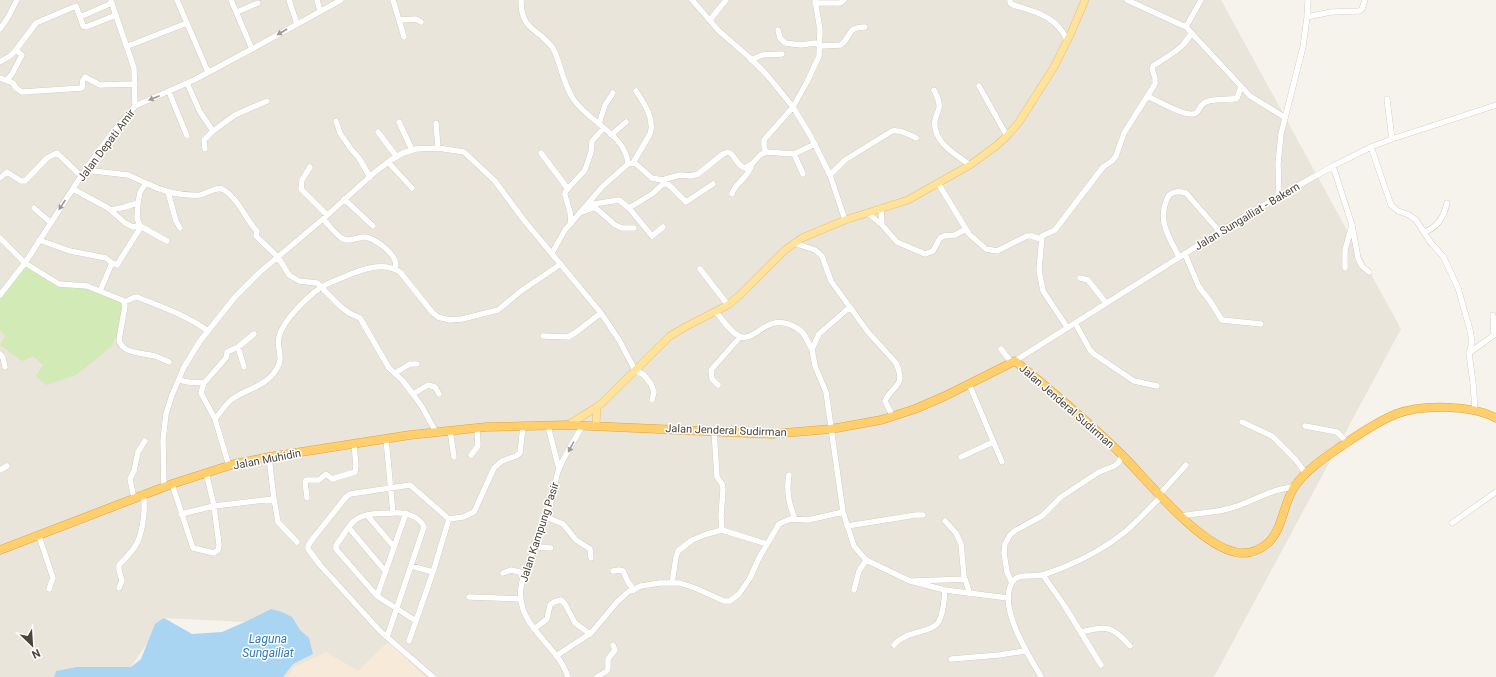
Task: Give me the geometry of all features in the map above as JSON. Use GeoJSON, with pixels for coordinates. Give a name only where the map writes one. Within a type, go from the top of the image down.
{"type":"FeatureCollection","features":[{"type":"Feature","properties":{"kind":"highway","name":"Jalan Jenderal Sudirman"},"geometry":{"type":"LineString","coordinates":[[548,426],[568,425],[714,430],[772,434],[831,429],[893,417],[915,409],[1013,362],[1070,406],[1122,455],[1160,496],[1195,529],[1223,548],[1246,554],[1258,550],[1269,542],[1277,530],[1294,486],[1306,474],[1330,453],[1379,422],[1403,412],[1444,407],[1475,410],[1496,418]]}},
{"type":"Feature","properties":{"kind":"highway","name":"Jalan Muhidin"},"geometry":{"type":"LineString","coordinates":[[0,550],[39,536],[165,485],[206,472],[268,457],[450,430],[548,426]]}},
{"type":"Feature","properties":{"kind":"main road"},"geometry":{"type":"LineString","coordinates":[[568,425],[597,407],[674,333],[728,305],[794,243],[802,238],[845,220],[908,200],[970,165],[1007,136],[1030,105],[1054,67],[1085,0]]}},
{"type":"Feature","properties":{"kind":"main road"},"geometry":{"type":"LineString","coordinates":[[596,426],[597,407]]}},
{"type":"Feature","properties":{"kind":"street"},"geometry":{"type":"LineString","coordinates":[[0,29],[17,0]]}},
{"type":"Feature","properties":{"kind":"street"},"geometry":{"type":"LineString","coordinates":[[177,0],[208,72]]}},
{"type":"Feature","properties":{"kind":"street"},"geometry":{"type":"LineString","coordinates":[[231,0],[252,49]]}},
{"type":"Feature","properties":{"kind":"street"},"geometry":{"type":"LineString","coordinates":[[289,0],[297,24]]}},
{"type":"Feature","properties":{"kind":"street"},"geometry":{"type":"LineString","coordinates":[[317,0],[320,11]]}},
{"type":"Feature","properties":{"kind":"street","name":"Jalan Depati Amir"},"geometry":{"type":"LineString","coordinates":[[0,295],[25,263],[85,170],[134,106],[169,92],[208,72],[340,0]]}},
{"type":"Feature","properties":{"kind":"street"},"geometry":{"type":"LineString","coordinates":[[393,0],[404,37]]}},
{"type":"Feature","properties":{"kind":"street"},"geometry":{"type":"LineString","coordinates":[[521,0],[521,12],[523,17],[536,33],[554,49],[568,89],[574,100],[622,146],[630,164]]}},
{"type":"Feature","properties":{"kind":"street"},"geometry":{"type":"LineString","coordinates":[[692,0],[719,31],[767,75],[793,107],[815,144],[830,175],[845,220]]}},
{"type":"Feature","properties":{"kind":"street"},"geometry":{"type":"LineString","coordinates":[[710,20],[726,0]]}},
{"type":"Feature","properties":{"kind":"street"},"geometry":{"type":"LineString","coordinates":[[766,152],[764,140],[793,107],[814,69],[819,56],[820,30],[815,1],[840,3],[844,0]]}},
{"type":"Feature","properties":{"kind":"street"},"geometry":{"type":"LineString","coordinates":[[1010,0],[1012,5],[1042,15],[1055,22],[1061,28],[1067,40]]}},
{"type":"Feature","properties":{"kind":"street"},"geometry":{"type":"LineString","coordinates":[[1127,0],[1186,27],[1241,87],[1263,105],[1284,117]]}},
{"type":"Feature","properties":{"kind":"street"},"geometry":{"type":"LineString","coordinates":[[1186,27],[1201,0]]}},
{"type":"Feature","properties":{"kind":"street"},"geometry":{"type":"LineString","coordinates":[[1279,196],[1278,164],[1281,134],[1284,117],[1303,47],[1308,0]]}},
{"type":"Feature","properties":{"kind":"street"},"geometry":{"type":"LineString","coordinates":[[1307,17],[1332,12],[1359,11],[1362,9],[1365,0]]}},
{"type":"Feature","properties":{"kind":"street"},"geometry":{"type":"LineString","coordinates":[[80,17],[112,1],[134,68],[134,106]]}},
{"type":"Feature","properties":{"kind":"street"},"geometry":{"type":"LineString","coordinates":[[237,12],[258,3]]}},
{"type":"Feature","properties":{"kind":"street"},"geometry":{"type":"LineString","coordinates":[[0,62],[16,50],[33,26],[39,21],[76,6],[83,26],[86,27],[116,15]]}},
{"type":"Feature","properties":{"kind":"street"},"geometry":{"type":"LineString","coordinates":[[399,20],[416,19],[421,22]]}},
{"type":"Feature","properties":{"kind":"street"},"geometry":{"type":"LineString","coordinates":[[128,46],[187,23]]}},
{"type":"Feature","properties":{"kind":"street"},"geometry":{"type":"LineString","coordinates":[[778,30],[780,38],[785,43],[815,43],[820,46],[841,45],[848,38],[851,30],[865,27]]}},
{"type":"Feature","properties":{"kind":"street"},"geometry":{"type":"LineString","coordinates":[[1067,327],[1043,292],[1039,270],[1042,236],[1055,230],[1103,167],[1112,161],[1116,156],[1124,133],[1156,81],[1152,72],[1153,66],[1183,45],[1192,32]]}},
{"type":"Feature","properties":{"kind":"street"},"geometry":{"type":"LineString","coordinates":[[7,80],[12,74],[22,55],[16,50]]}},
{"type":"Feature","properties":{"kind":"street"},"geometry":{"type":"LineString","coordinates":[[751,60],[762,55],[782,54]]}},
{"type":"Feature","properties":{"kind":"street"},"geometry":{"type":"LineString","coordinates":[[0,78],[13,83],[20,91],[26,92],[82,88],[82,80],[85,77],[100,85],[135,84]]}},
{"type":"Feature","properties":{"kind":"street"},"geometry":{"type":"LineString","coordinates":[[186,83],[200,112],[213,131]]}},
{"type":"Feature","properties":{"kind":"street"},"geometry":{"type":"LineString","coordinates":[[979,86],[1007,136]]}},
{"type":"Feature","properties":{"kind":"street"},"geometry":{"type":"LineString","coordinates":[[1147,96],[1178,111],[1194,114],[1202,104],[1206,102],[1231,100],[1237,98],[1241,87]]}},
{"type":"Feature","properties":{"kind":"street"},"geometry":{"type":"LineString","coordinates":[[934,90],[939,101],[935,122],[938,138],[945,146],[970,165]]}},
{"type":"Feature","properties":{"kind":"street"},"geometry":{"type":"LineString","coordinates":[[552,253],[565,230],[608,181],[630,164],[650,134],[652,129],[650,118],[636,91]]}},
{"type":"Feature","properties":{"kind":"street"},"geometry":{"type":"LineString","coordinates":[[169,92],[187,136]]}},
{"type":"Feature","properties":{"kind":"street"},"geometry":{"type":"LineString","coordinates":[[599,124],[605,105],[613,93]]}},
{"type":"Feature","properties":{"kind":"street"},"geometry":{"type":"LineString","coordinates":[[1387,98],[1392,139]]}},
{"type":"Feature","properties":{"kind":"street"},"geometry":{"type":"LineString","coordinates":[[205,149],[204,140],[213,131],[235,115],[267,100]]}},
{"type":"Feature","properties":{"kind":"street","name":"Jalan Sungailiat - Bakem"},"geometry":{"type":"LineString","coordinates":[[1013,362],[1182,255],[1279,196],[1332,166],[1371,147],[1392,139],[1496,104]]}},
{"type":"Feature","properties":{"kind":"street"},"geometry":{"type":"LineString","coordinates":[[336,121],[340,133],[351,150],[359,158],[370,177]]}},
{"type":"Feature","properties":{"kind":"street"},"geometry":{"type":"LineString","coordinates":[[399,122],[412,150]]}},
{"type":"Feature","properties":{"kind":"street"},"geometry":{"type":"LineString","coordinates":[[611,135],[626,122]]}},
{"type":"Feature","properties":{"kind":"street"},"geometry":{"type":"LineString","coordinates":[[436,123],[438,148]]}},
{"type":"Feature","properties":{"kind":"street"},"geometry":{"type":"LineString","coordinates":[[571,224],[570,212],[565,195],[568,189],[585,170],[591,152],[592,141],[603,129]]}},
{"type":"Feature","properties":{"kind":"street"},"geometry":{"type":"LineString","coordinates":[[830,175],[845,160],[892,131],[904,133],[916,138]]}},
{"type":"Feature","properties":{"kind":"street"},"geometry":{"type":"LineString","coordinates":[[378,132],[397,157]]}},
{"type":"Feature","properties":{"kind":"street"},"geometry":{"type":"LineString","coordinates":[[630,164],[638,165],[652,178],[658,180],[680,175],[694,176],[723,154],[728,152],[731,153],[742,168],[745,168],[752,164],[760,155],[766,152],[794,154],[815,144]]}},
{"type":"Feature","properties":{"kind":"street"},"geometry":{"type":"LineString","coordinates":[[1371,147],[1388,200],[1391,205],[1398,211],[1409,215],[1416,220],[1431,243],[1443,256],[1458,288],[1472,342],[1469,354],[1475,410]]}},
{"type":"Feature","properties":{"kind":"street"},"geometry":{"type":"LineString","coordinates":[[206,472],[214,506],[219,545],[218,550],[214,552],[196,550],[193,548],[181,514],[165,485],[163,474],[163,440],[166,414],[172,395],[192,352],[235,297],[260,272],[388,162],[412,150],[438,148],[464,152],[495,182],[523,219],[566,269],[600,313],[619,340],[635,370],[644,375],[651,384],[654,392],[652,400]]}},
{"type":"Feature","properties":{"kind":"street"},"geometry":{"type":"LineString","coordinates":[[0,178],[7,172],[21,181],[25,181],[47,158],[57,153],[81,176]]}},
{"type":"Feature","properties":{"kind":"street"},"geometry":{"type":"LineString","coordinates":[[541,153],[568,189]]}},
{"type":"Feature","properties":{"kind":"street"},"geometry":{"type":"LineString","coordinates":[[794,154],[803,174]]}},
{"type":"Feature","properties":{"kind":"street"},"geometry":{"type":"LineString","coordinates":[[388,162],[412,188]]}},
{"type":"Feature","properties":{"kind":"street"},"geometry":{"type":"LineString","coordinates":[[732,194],[735,186],[747,176],[752,164]]}},
{"type":"Feature","properties":{"kind":"street"},"geometry":{"type":"LineString","coordinates":[[1332,166],[1352,225],[1358,258],[1362,266],[1368,272]]}},
{"type":"Feature","properties":{"kind":"street"},"geometry":{"type":"LineString","coordinates":[[310,167],[302,180],[301,189],[343,239],[349,240],[363,237],[375,241],[385,248],[394,258],[396,263],[395,268]]}},
{"type":"Feature","properties":{"kind":"street"},"geometry":{"type":"LineString","coordinates":[[85,170],[128,175],[168,192],[202,195],[217,189],[224,190],[239,205],[249,224],[257,231],[257,238],[278,257],[289,275],[299,281],[317,284],[349,313],[360,318],[389,368],[413,394],[436,432]]}},
{"type":"Feature","properties":{"kind":"street"},"geometry":{"type":"LineString","coordinates":[[39,240],[70,252],[106,258],[115,265],[119,264],[140,230],[137,218],[138,203],[140,192],[146,183]]}},
{"type":"Feature","properties":{"kind":"street"},"geometry":{"type":"LineString","coordinates":[[938,183],[970,236],[986,249],[996,251],[1027,236],[1041,239]]}},
{"type":"Feature","properties":{"kind":"street"},"geometry":{"type":"LineString","coordinates":[[629,208],[652,194],[663,184],[669,185],[686,202],[713,184]]}},
{"type":"Feature","properties":{"kind":"street"},"geometry":{"type":"LineString","coordinates":[[73,189],[92,198],[110,210],[124,223],[133,227],[140,226],[167,241]]}},
{"type":"Feature","properties":{"kind":"street"},"geometry":{"type":"LineString","coordinates":[[1220,232],[1186,193],[1181,191],[1174,192],[1169,195],[1163,212],[1163,222],[1199,287],[1222,320],[1261,324]]}},
{"type":"Feature","properties":{"kind":"street"},"geometry":{"type":"LineString","coordinates":[[168,192],[176,221],[180,228]]}},
{"type":"Feature","properties":{"kind":"street"},"geometry":{"type":"LineString","coordinates":[[344,199],[373,226]]}},
{"type":"Feature","properties":{"kind":"street"},"geometry":{"type":"LineString","coordinates":[[587,205],[616,200],[622,202],[629,208],[652,236],[663,227]]}},
{"type":"Feature","properties":{"kind":"street"},"geometry":{"type":"LineString","coordinates":[[110,210],[138,203]]}},
{"type":"Feature","properties":{"kind":"street"},"geometry":{"type":"LineString","coordinates":[[1424,232],[1430,230],[1438,224],[1446,210],[1447,203]]}},
{"type":"Feature","properties":{"kind":"street"},"geometry":{"type":"LineString","coordinates":[[34,208],[51,223]]}},
{"type":"Feature","properties":{"kind":"street"},"geometry":{"type":"LineString","coordinates":[[581,213],[593,208],[597,209],[615,225],[622,228],[634,228]]}},
{"type":"Feature","properties":{"kind":"street"},"geometry":{"type":"LineString","coordinates":[[881,208],[882,225]]}},
{"type":"Feature","properties":{"kind":"street"},"geometry":{"type":"LineString","coordinates":[[868,213],[882,225],[897,242],[925,254],[933,251],[940,238],[955,235],[966,229]]}},
{"type":"Feature","properties":{"kind":"street"},"geometry":{"type":"LineString","coordinates":[[1345,268],[1346,240],[1352,225]]}},
{"type":"Feature","properties":{"kind":"street"},"geometry":{"type":"LineString","coordinates":[[0,238],[25,263],[59,284],[87,286],[124,302],[137,298],[188,317],[208,331]]}},
{"type":"Feature","properties":{"kind":"street"},"geometry":{"type":"LineString","coordinates":[[794,243],[815,250],[822,256],[829,278],[868,332],[892,357],[899,369],[900,376],[898,385],[884,401],[893,417]]}},
{"type":"Feature","properties":{"kind":"street"},"geometry":{"type":"LineString","coordinates":[[100,291],[112,263]]}},
{"type":"Feature","properties":{"kind":"street"},"geometry":{"type":"LineString","coordinates":[[215,419],[230,401],[261,385],[276,370],[281,357],[279,337],[286,323],[301,305],[324,290],[363,270],[377,267],[395,268],[400,272],[432,312],[438,317],[450,320],[462,319],[498,310],[561,264]]}},
{"type":"Feature","properties":{"kind":"street"},"geometry":{"type":"LineString","coordinates":[[700,269],[728,305]]}},
{"type":"Feature","properties":{"kind":"street"},"geometry":{"type":"LineString","coordinates":[[1080,278],[1088,280],[1106,303]]}},
{"type":"Feature","properties":{"kind":"street"},"geometry":{"type":"LineString","coordinates":[[124,302],[119,340],[122,347],[137,353],[154,356],[170,362]]}},
{"type":"Feature","properties":{"kind":"street"},"geometry":{"type":"LineString","coordinates":[[812,349],[819,334],[850,307]]}},
{"type":"Feature","properties":{"kind":"street"},"geometry":{"type":"LineString","coordinates":[[716,312],[734,333],[740,337],[746,338],[770,324],[780,322],[789,324],[800,331],[812,349],[815,366],[826,392],[843,512],[854,546],[866,560],[910,581],[945,590],[1008,598]]}},
{"type":"Feature","properties":{"kind":"street"},"geometry":{"type":"LineString","coordinates":[[543,336],[568,336],[576,333],[600,313]]}},
{"type":"Feature","properties":{"kind":"street"},"geometry":{"type":"LineString","coordinates":[[1469,354],[1494,335],[1493,315]]}},
{"type":"Feature","properties":{"kind":"street"},"geometry":{"type":"LineString","coordinates":[[1075,323],[1090,350],[1097,356],[1134,381],[1158,386]]}},
{"type":"Feature","properties":{"kind":"street"},"geometry":{"type":"LineString","coordinates":[[229,466],[215,419],[201,394],[204,383],[226,358],[228,351],[238,348],[254,334]]}},
{"type":"Feature","properties":{"kind":"street"},"geometry":{"type":"LineString","coordinates":[[718,385],[712,379],[711,370],[740,337]]}},
{"type":"Feature","properties":{"kind":"street"},"geometry":{"type":"LineString","coordinates":[[238,348],[244,367]]}},
{"type":"Feature","properties":{"kind":"street"},"geometry":{"type":"LineString","coordinates":[[1001,349],[1013,362]]}},
{"type":"Feature","properties":{"kind":"street"},"geometry":{"type":"LineString","coordinates":[[0,354],[3,358],[5,367]]}},
{"type":"Feature","properties":{"kind":"street"},"geometry":{"type":"LineString","coordinates":[[395,373],[410,364],[417,364]]}},
{"type":"Feature","properties":{"kind":"street"},"geometry":{"type":"LineString","coordinates":[[179,380],[204,383]]}},
{"type":"Feature","properties":{"kind":"street"},"geometry":{"type":"LineString","coordinates":[[969,384],[1002,462]]}},
{"type":"Feature","properties":{"kind":"street"},"geometry":{"type":"LineString","coordinates":[[413,394],[428,385],[435,387],[439,394]]}},
{"type":"Feature","properties":{"kind":"street"},"geometry":{"type":"LineString","coordinates":[[1242,422],[1272,436],[1296,460],[1306,474]]}},
{"type":"Feature","properties":{"kind":"street"},"geometry":{"type":"LineString","coordinates":[[433,677],[364,615],[309,552],[308,546],[347,495],[407,484],[411,485],[449,519],[463,517],[475,510],[494,468],[502,461],[520,454],[523,426]]}},
{"type":"Feature","properties":{"kind":"street","name":"Jalan Kampung Pasir"},"geometry":{"type":"LineString","coordinates":[[548,426],[559,469]]}},
{"type":"Feature","properties":{"kind":"street","name":"Jalan Kampung Pasir"},"geometry":{"type":"LineString","coordinates":[[568,677],[563,664],[526,618],[520,599],[520,591],[524,573],[546,517],[559,469],[582,426]]}},
{"type":"Feature","properties":{"kind":"street"},"geometry":{"type":"LineString","coordinates":[[1306,426],[1337,432],[1347,442]]}},
{"type":"Feature","properties":{"kind":"street"},"geometry":{"type":"LineString","coordinates":[[471,455],[478,446],[477,428]]}},
{"type":"Feature","properties":{"kind":"street"},"geometry":{"type":"LineString","coordinates":[[450,430],[454,457]]}},
{"type":"Feature","properties":{"kind":"street"},"geometry":{"type":"LineString","coordinates":[[714,430],[717,477],[722,484],[723,489],[721,516],[722,530]]}},
{"type":"Feature","properties":{"kind":"street"},"geometry":{"type":"LineString","coordinates":[[386,439],[394,513]]}},
{"type":"Feature","properties":{"kind":"street"},"geometry":{"type":"LineString","coordinates":[[134,498],[130,479],[134,471],[138,452],[145,441]]}},
{"type":"Feature","properties":{"kind":"street"},"geometry":{"type":"LineString","coordinates":[[961,457],[993,442]]}},
{"type":"Feature","properties":{"kind":"street"},"geometry":{"type":"LineString","coordinates":[[306,498],[306,480],[319,480],[326,474],[332,479],[355,472],[356,465],[354,444]]}},
{"type":"Feature","properties":{"kind":"street"},"geometry":{"type":"LineString","coordinates":[[1012,583],[1007,572],[1004,553],[1005,544],[1010,535],[1016,530],[1042,516],[1061,497],[1099,472],[1114,466],[1118,463],[1122,455]]}},
{"type":"Feature","properties":{"kind":"street"},"geometry":{"type":"LineString","coordinates":[[268,457],[278,522],[297,542]]}},
{"type":"Feature","properties":{"kind":"street"},"geometry":{"type":"LineString","coordinates":[[1041,677],[1025,651],[1011,612],[1008,598],[1012,583],[1019,577],[1043,575],[1063,568],[1111,542],[1126,531],[1160,496],[1186,465]]}},
{"type":"Feature","properties":{"kind":"street"},"geometry":{"type":"LineString","coordinates":[[0,470],[7,466]]}},
{"type":"Feature","properties":{"kind":"street"},"geometry":{"type":"LineString","coordinates":[[789,475],[788,494],[795,519]]}},
{"type":"Feature","properties":{"kind":"street"},"geometry":{"type":"LineString","coordinates":[[1181,516],[1226,510],[1266,493],[1285,487],[1294,486]]}},
{"type":"Feature","properties":{"kind":"street"},"geometry":{"type":"LineString","coordinates":[[1452,524],[1496,492]]}},
{"type":"Feature","properties":{"kind":"street"},"geometry":{"type":"LineString","coordinates":[[119,588],[122,581],[119,565],[136,545],[141,529],[145,507],[144,494]]}},
{"type":"Feature","properties":{"kind":"street"},"geometry":{"type":"LineString","coordinates":[[181,514],[214,506],[274,499]]}},
{"type":"Feature","properties":{"kind":"street"},"geometry":{"type":"LineString","coordinates":[[556,656],[590,634],[617,602],[628,592],[641,586],[680,583],[696,588],[724,601],[730,601],[739,594],[748,582],[779,524],[785,520],[808,520],[843,512]]}},
{"type":"Feature","properties":{"kind":"street"},"geometry":{"type":"LineString","coordinates":[[387,637],[396,609],[424,528],[423,524],[406,513],[367,515],[359,518],[353,522],[336,545],[336,550],[377,596],[396,609],[416,621]]}},
{"type":"Feature","properties":{"kind":"street"},"geometry":{"type":"LineString","coordinates":[[377,596],[406,513]]}},
{"type":"Feature","properties":{"kind":"street"},"geometry":{"type":"LineString","coordinates":[[367,515],[394,547]]}},
{"type":"Feature","properties":{"kind":"street"},"geometry":{"type":"LineString","coordinates":[[847,526],[923,515]]}},
{"type":"Feature","properties":{"kind":"street"},"geometry":{"type":"LineString","coordinates":[[546,517],[563,524],[576,540],[588,547],[591,552],[591,558]]}},
{"type":"Feature","properties":{"kind":"street"},"geometry":{"type":"LineString","coordinates":[[409,641],[433,572],[449,519]]}},
{"type":"Feature","properties":{"kind":"street"},"geometry":{"type":"LineString","coordinates":[[945,521],[956,533],[961,544],[962,560],[970,594]]}},
{"type":"Feature","properties":{"kind":"street"},"geometry":{"type":"LineString","coordinates":[[349,528],[386,572]]}},
{"type":"Feature","properties":{"kind":"street"},"geometry":{"type":"LineString","coordinates":[[672,583],[678,551],[692,540],[722,530],[767,544]]}},
{"type":"Feature","properties":{"kind":"street"},"geometry":{"type":"LineString","coordinates":[[39,536],[53,578],[49,589]]}},
{"type":"Feature","properties":{"kind":"street"},"geometry":{"type":"LineString","coordinates":[[535,547],[551,548]]}},
{"type":"Feature","properties":{"kind":"street"},"geometry":{"type":"LineString","coordinates":[[854,590],[859,571],[866,560]]}},
{"type":"Feature","properties":{"kind":"street"},"geometry":{"type":"LineString","coordinates":[[411,566],[433,572]]}},
{"type":"Feature","properties":{"kind":"street"},"geometry":{"type":"LineString","coordinates":[[503,573],[511,570],[524,573]]}},
{"type":"Feature","properties":{"kind":"street"},"geometry":{"type":"LineString","coordinates":[[613,571],[624,571],[628,582],[634,590]]}},
{"type":"Feature","properties":{"kind":"street"},"geometry":{"type":"LineString","coordinates":[[1043,575],[1082,632],[1101,665]]}},
{"type":"Feature","properties":{"kind":"street"},"geometry":{"type":"LineString","coordinates":[[910,581],[966,579]]}},
{"type":"Feature","properties":{"kind":"street"},"geometry":{"type":"LineString","coordinates":[[894,645],[897,641],[906,636],[936,626],[942,613],[945,590]]}},
{"type":"Feature","properties":{"kind":"street"},"geometry":{"type":"LineString","coordinates":[[469,597],[520,599]]}},
{"type":"Feature","properties":{"kind":"street"},"geometry":{"type":"LineString","coordinates":[[534,629],[547,619],[550,605],[561,600],[565,604],[575,623],[590,634]]}},
{"type":"Feature","properties":{"kind":"street"},"geometry":{"type":"LineString","coordinates":[[1082,632],[1096,628],[1112,630],[1119,634],[1130,646]]}},
{"type":"Feature","properties":{"kind":"street"},"geometry":{"type":"LineString","coordinates":[[597,677],[607,671],[608,660],[615,650],[613,645]]}},
{"type":"Feature","properties":{"kind":"street"},"geometry":{"type":"LineString","coordinates":[[951,659],[1025,651]]}},
{"type":"Feature","properties":{"kind":"shaded area"},"geometry":{"type":"Polygon","coordinates":[[[0,0],[1221,0],[1401,329],[1214,677],[281,677],[245,622],[164,618],[131,667],[56,671],[54,677],[0,677],[0,0]]]}},
{"type":"Feature","properties":{"kind":"shaded area"},"geometry":{"type":"Polygon","coordinates":[[[389,641],[425,677],[287,677],[294,667],[326,652],[358,671],[389,641]]]}},
{"type":"Feature","properties":{"kind":"green space"},"geometry":{"type":"Polygon","coordinates":[[[23,265],[57,283],[87,286],[122,300],[121,327],[111,347],[76,375],[46,385],[36,376],[43,365],[33,356],[22,361],[0,345],[5,336],[0,330],[0,295],[23,265]]]}},
{"type":"Feature","properties":{"kind":"water","name":"Laguna Sungailiat"},"geometry":{"type":"Polygon","coordinates":[[[271,609],[292,617],[300,630],[309,638],[313,654],[293,664],[283,677],[54,677],[56,671],[77,667],[131,667],[141,659],[155,624],[164,618],[192,634],[222,632],[271,609]]]}}]}
